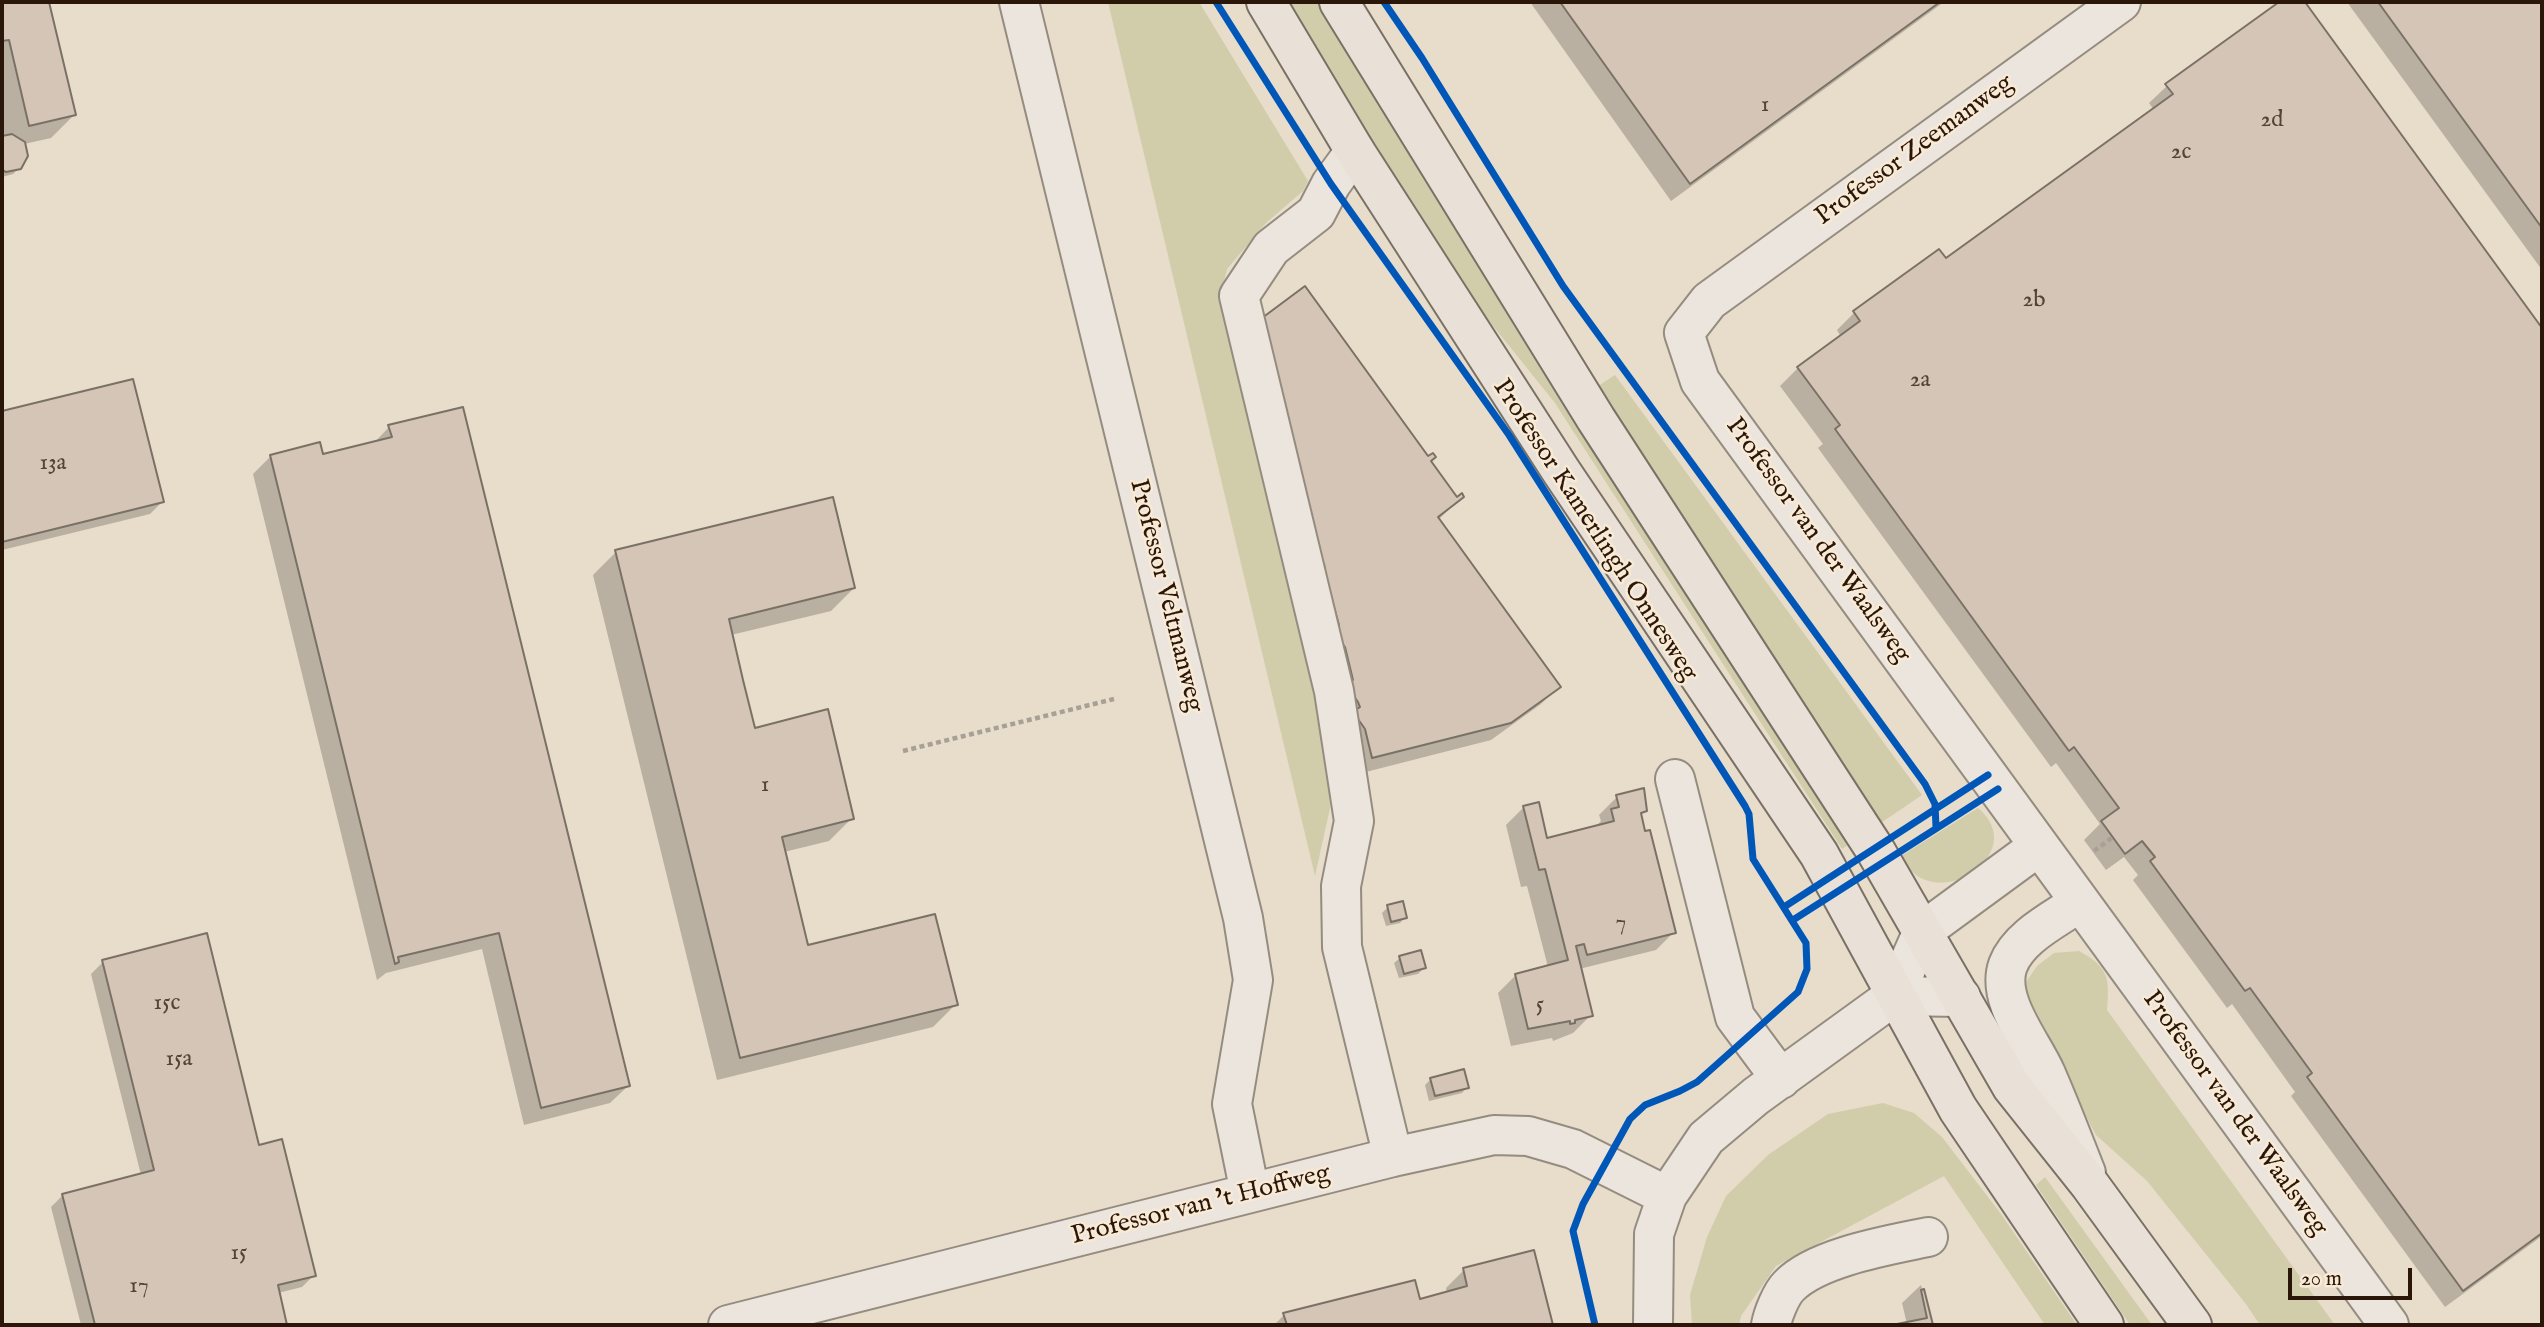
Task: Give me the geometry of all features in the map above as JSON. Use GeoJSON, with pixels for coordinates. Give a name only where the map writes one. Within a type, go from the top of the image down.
{"type":"FeatureCollection","features":[{"type":"Feature","properties":{"kind":"main road","name":"Professor Kamerlingh Onnesweg"},"geometry":{"type":"LineString","coordinates":[[1266,2],[1355,151],[1560,471],[1819,854],[1840,889],[1894,996],[1958,1109],[2104,1325]]}},
{"type":"Feature","properties":{"kind":"main road"},"geometry":{"type":"LineString","coordinates":[[1339,2],[1590,411],[1859,825],[2012,1087],[2090,1185],[2192,1325]]}},
{"type":"Feature","properties":{"kind":"street","name":"Professor Veltmanweg"},"geometry":{"type":"LineString","coordinates":[[1019,2],[1243,918],[1253,980],[1232,1104],[1250,1194]]}},
{"type":"Feature","properties":{"kind":"street","name":"Professor Zeemanweg"},"geometry":{"type":"LineString","coordinates":[[1709,301],[2121,2]]}},
{"type":"Feature","properties":{"kind":"street"},"geometry":{"type":"LineString","coordinates":[[1355,151],[1331,184],[1317,213],[1271,248],[1239,296],[1334,691],[1354,821],[1341,886],[1342,947],[1393,1157]]}},
{"type":"Feature","properties":{"kind":"street","name":"Professor van der Waalsweg"},"geometry":{"type":"LineString","coordinates":[[1709,301],[1684,333],[1700,381],[2389,1325]]}},
{"type":"Feature","properties":{"kind":"street"},"geometry":{"type":"LineString","coordinates":[[1675,779],[1735,1017],[1781,1079]]}},
{"type":"Feature","properties":{"kind":"street"},"geometry":{"type":"LineString","coordinates":[[1653,1325],[1654,1234],[1667,1196],[1706,1138],[1894,996],[1923,931],[2039,846]]}},
{"type":"Feature","properties":{"kind":"street"},"geometry":{"type":"LineString","coordinates":[[2080,902],[2027,940],[2012,958],[2006,979],[2017,1021],[2045,1072],[2090,1185]]}},
{"type":"Feature","properties":{"kind":"street"},"geometry":{"type":"LineString","coordinates":[[1894,996],[1961,997]]}},
{"type":"Feature","properties":{"kind":"street","name":"Professor van 't Hoffweg"},"geometry":{"type":"LineString","coordinates":[[728,1325],[1393,1157],[1494,1135],[1528,1136],[1573,1149],[1667,1196]]}},
{"type":"Feature","properties":{"kind":"street"},"geometry":{"type":"LineString","coordinates":[[1771,1325],[1788,1286],[1822,1265],[1869,1250],[1928,1237]]}},
{"type":"Feature","properties":{"kind":"path"},"geometry":{"type":"LineString","coordinates":[[903,751],[1114,699]]}},
{"type":"Feature","properties":{"kind":"shaded area"},"geometry":{"type":"Polygon","coordinates":[[[1108,2],[1199,2],[1308,181],[1303,191],[1266,223],[1227,269],[1222,290],[1328,749],[1330,808],[1315,876],[1108,2]]]}},
{"type":"Feature","properties":{"kind":"shaded area"},"geometry":{"type":"Polygon","coordinates":[[[1283,2],[1319,2],[1347,52],[1852,842],[1842,849],[1555,403],[1457,281],[1283,2]]]}},
{"type":"Feature","properties":{"kind":"shaded area"},"geometry":{"type":"Polygon","coordinates":[[[1615,375],[1922,795],[1872,829],[1592,390],[1615,375]]]}},
{"type":"Feature","properties":{"kind":"shaded area"},"geometry":{"type":"Polygon","coordinates":[[[1978,808],[1992,826],[1993,844],[1986,860],[1971,873],[1953,881],[1933,882],[1915,874],[1901,856],[1978,808]]]}},
{"type":"Feature","properties":{"kind":"shaded area"},"geometry":{"type":"Polygon","coordinates":[[[2079,951],[2096,962],[2105,974],[2108,989],[2107,1010],[2335,1325],[2260,1325],[2147,1181],[2096,1135],[2025,1003],[2024,985],[2037,966],[2054,953],[2079,951]]]}},
{"type":"Feature","properties":{"kind":"shaded area"},"geometry":{"type":"Polygon","coordinates":[[[1883,1103],[1914,1113],[1942,1137],[2001,1214],[2077,1325],[2045,1325],[1944,1176],[1776,1266],[1741,1316],[1739,1325],[1692,1325],[1690,1295],[1707,1237],[1726,1196],[1768,1155],[1828,1114],[1883,1103]]]}},
{"type":"Feature","properties":{"kind":"shaded area"},"geometry":{"type":"Polygon","coordinates":[[[2045,1177],[2152,1325],[2130,1325],[2036,1185],[2045,1177]]]}},
{"type":"Feature","properties":{"kind":"building"},"geometry":{"type":"Polygon","coordinates":[[[2,2],[49,2],[76,115],[29,126],[9,40],[2,41],[2,2]]]}},
{"type":"Feature","properties":{"kind":"building"},"geometry":{"type":"Polygon","coordinates":[[[1560,2],[1940,2],[1690,184],[1560,2]]]}},
{"type":"Feature","properties":{"kind":"building"},"geometry":{"type":"Polygon","coordinates":[[[2279,2],[2305,2],[2542,328],[2542,1233],[2463,1291],[2307,1077],[2312,1073],[2250,988],[2245,991],[2150,861],[2155,857],[2142,841],[2125,854],[2101,821],[2119,808],[2074,747],[2069,751],[1835,429],[1840,425],[1797,367],[1860,321],[1853,311],[1939,249],[1946,258],[2173,94],[2165,84],[2279,2]]]}},
{"type":"Feature","properties":{"kind":"building"},"geometry":{"type":"Polygon","coordinates":[[[2378,2],[2542,2],[2542,228],[2378,2]]]}},
{"type":"Feature","properties":{"kind":"building"},"geometry":{"type":"Polygon","coordinates":[[[12,134],[25,142],[28,156],[21,169],[6,172],[2,170],[2,136],[12,134]]]}},
{"type":"Feature","properties":{"kind":"building"},"geometry":{"type":"Polygon","coordinates":[[[1305,286],[1428,456],[1433,453],[1436,457],[1431,461],[1457,497],[1462,493],[1464,497],[1438,517],[1561,687],[1511,723],[1372,758],[1365,729],[1353,712],[1360,707],[1346,685],[1353,680],[1345,647],[1332,630],[1339,625],[1330,593],[1319,576],[1325,571],[1324,564],[1311,547],[1318,542],[1262,318],[1305,286]]]}},
{"type":"Feature","properties":{"kind":"building"},"geometry":{"type":"Polygon","coordinates":[[[133,379],[164,502],[2,542],[2,411],[133,379]]]}},
{"type":"Feature","properties":{"kind":"building"},"geometry":{"type":"Polygon","coordinates":[[[463,407],[630,1086],[541,1108],[499,933],[398,957],[399,962],[395,964],[270,455],[320,442],[323,454],[392,437],[388,425],[463,407]]]}},
{"type":"Feature","properties":{"kind":"building"},"geometry":{"type":"Polygon","coordinates":[[[833,497],[855,588],[729,619],[755,728],[828,709],[854,819],[782,837],[808,945],[935,914],[958,1005],[740,1058],[615,550],[833,497]]]}},
{"type":"Feature","properties":{"kind":"building"},"geometry":{"type":"Polygon","coordinates":[[[1644,788],[1647,811],[1641,813],[1645,831],[1650,830],[1676,933],[1587,955],[1584,944],[1576,946],[1593,1016],[1575,1020],[1575,1023],[1570,1024],[1570,1021],[1528,1029],[1515,974],[1568,960],[1545,869],[1539,870],[1523,806],[1539,802],[1547,838],[1614,821],[1611,809],[1619,807],[1616,795],[1644,788]]]}},
{"type":"Feature","properties":{"kind":"building"},"geometry":{"type":"Polygon","coordinates":[[[1403,901],[1407,918],[1391,922],[1387,905],[1403,901]]]}},
{"type":"Feature","properties":{"kind":"building"},"geometry":{"type":"Polygon","coordinates":[[[207,933],[259,1145],[282,1139],[316,1276],[278,1285],[287,1325],[95,1325],[62,1194],[154,1170],[102,960],[207,933]]]}},
{"type":"Feature","properties":{"kind":"building"},"geometry":{"type":"Polygon","coordinates":[[[1421,950],[1426,968],[1404,974],[1399,956],[1421,950]]]}},
{"type":"Feature","properties":{"kind":"building"},"geometry":{"type":"Polygon","coordinates":[[[1464,1069],[1469,1088],[1435,1096],[1430,1078],[1464,1069]]]}},
{"type":"Feature","properties":{"kind":"building"},"geometry":{"type":"Polygon","coordinates":[[[1534,1250],[1553,1325],[1287,1325],[1283,1313],[1415,1280],[1420,1299],[1467,1286],[1463,1268],[1534,1250]]]}},
{"type":"Feature","properties":{"kind":"building"},"geometry":{"type":"Polygon","coordinates":[[[1924,1289],[1933,1325],[1892,1325],[1927,1318],[1921,1290],[1924,1289]]]}},
{"type":"Feature","properties":{"kind":"cycle path"},"geometry":{"type":"LineString","coordinates":[[1216,2],[1331,184],[1509,435],[1745,806],[1749,814],[1753,859],[1806,943],[1807,969],[1798,992],[1697,1082],[1645,1105],[1630,1119],[1583,1204],[1573,1231],[1595,1325]]}},
{"type":"Feature","properties":{"kind":"cycle path"},"geometry":{"type":"LineString","coordinates":[[1384,2],[1422,58],[1563,286],[1925,784],[1935,804],[1936,827]]}},
{"type":"Feature","properties":{"kind":"cycle path"},"geometry":{"type":"LineString","coordinates":[[1784,907],[1988,775]]}},
{"type":"Feature","properties":{"kind":"cycle path"},"geometry":{"type":"LineString","coordinates":[[1793,920],[1998,789]]}}]}
